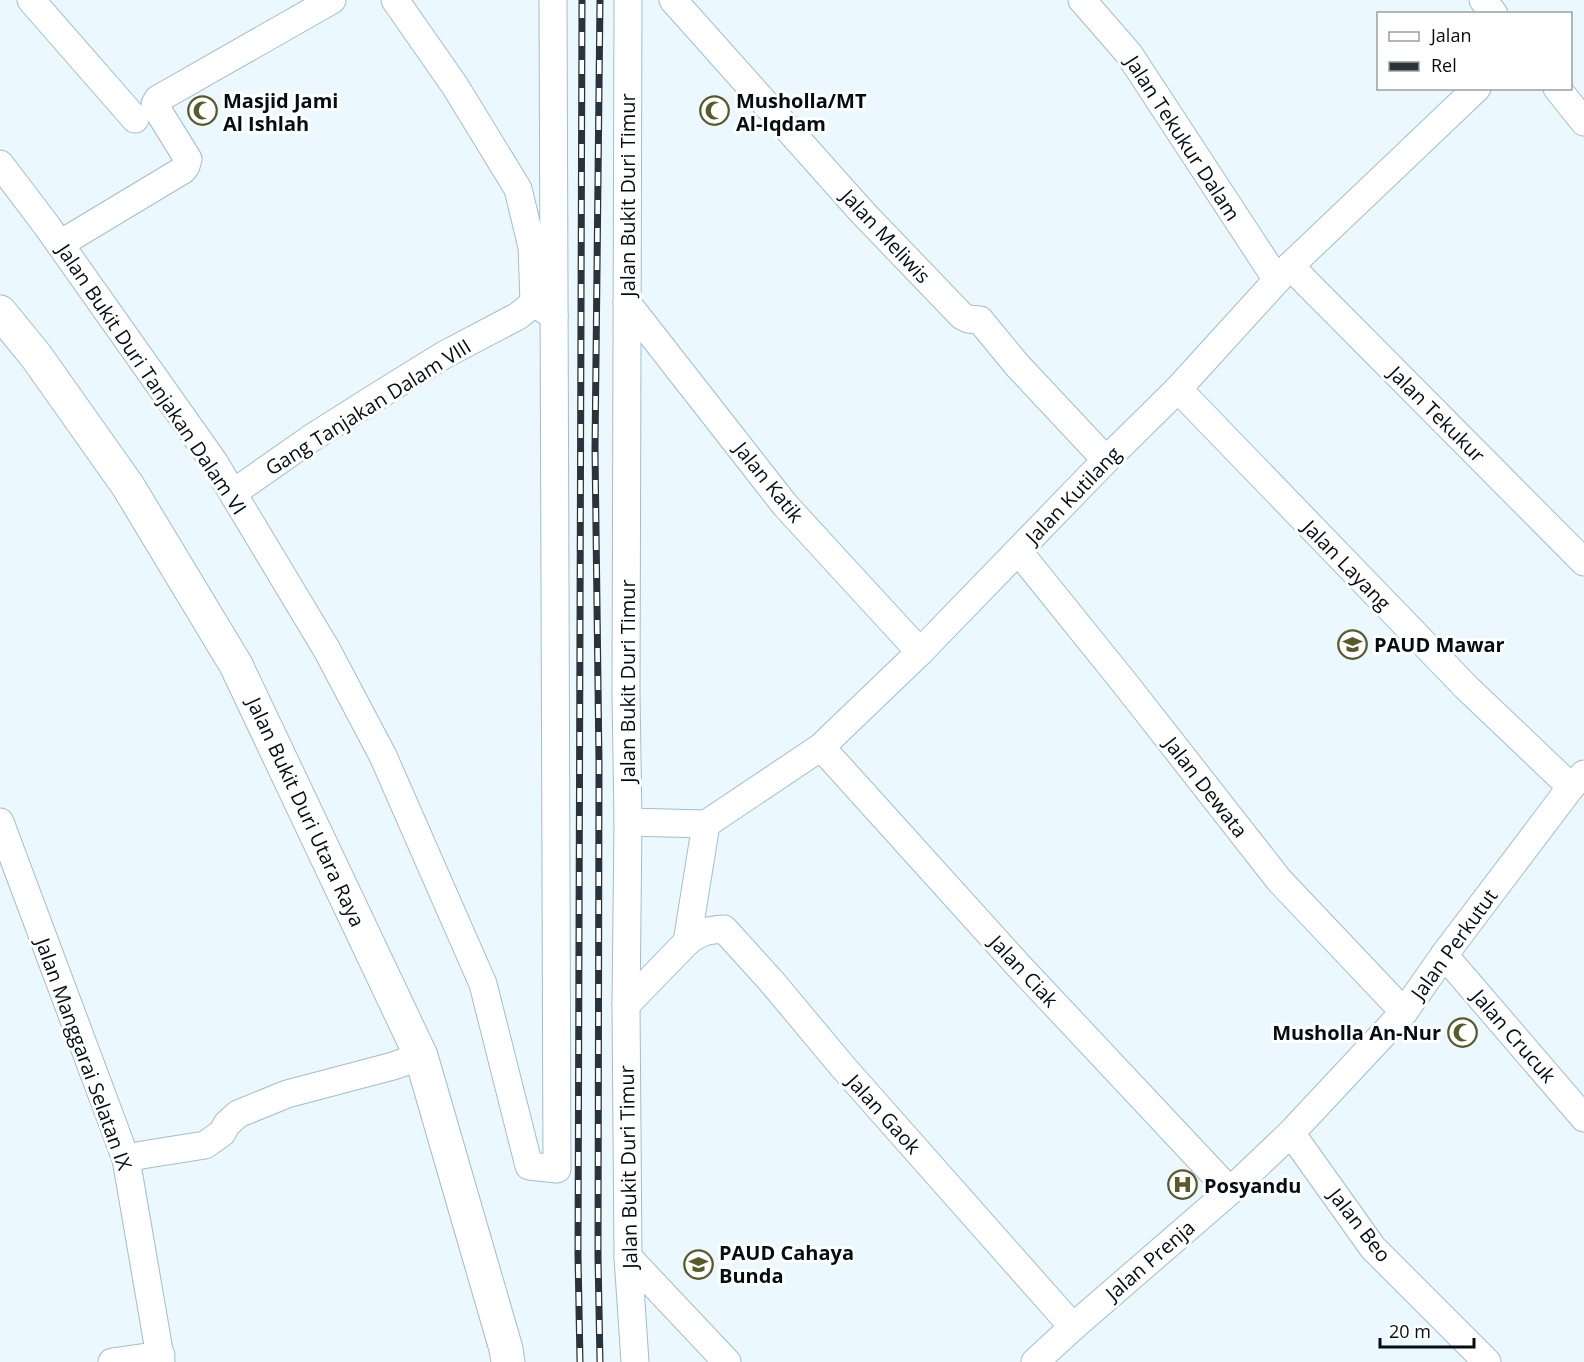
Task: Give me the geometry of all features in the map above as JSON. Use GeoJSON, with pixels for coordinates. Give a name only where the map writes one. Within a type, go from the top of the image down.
{"type":"FeatureCollection","features":[{"type":"Feature","properties":{"kind":"street"},"geometry":{"type":"LineString","coordinates":[[31,0],[135,118]]}},
{"type":"Feature","properties":{"kind":"street"},"geometry":{"type":"LineString","coordinates":[[60,244],[183,170],[186,166],[188,159],[157,109],[158,99],[332,0]]}},
{"type":"Feature","properties":{"kind":"street"},"geometry":{"type":"LineString","coordinates":[[395,0],[455,86],[518,189],[544,309]]}},
{"type":"Feature","properties":{"kind":"street"},"geometry":{"type":"LineString","coordinates":[[544,309],[553,0]]}},
{"type":"Feature","properties":{"kind":"street","name":"Jalan Bukit Duri Timur"},"geometry":{"type":"LineString","coordinates":[[628,0],[626,1005],[628,1257],[635,1362]]}},
{"type":"Feature","properties":{"kind":"street","name":"Jalan Meliwis"},"geometry":{"type":"LineString","coordinates":[[673,0],[863,213],[962,316],[980,320],[1017,365],[1106,460]]}},
{"type":"Feature","properties":{"kind":"street","name":"Jalan Tekukur Dalam"},"geometry":{"type":"LineString","coordinates":[[1082,0],[1129,54],[1283,273]]}},
{"type":"Feature","properties":{"kind":"street"},"geometry":{"type":"LineString","coordinates":[[1483,0],[1492,12]]}},
{"type":"Feature","properties":{"kind":"street","name":"Jalan Kutilang"},"geometry":{"type":"LineString","coordinates":[[706,824],[821,747],[920,652],[1178,389],[1283,273],[1475,90]]}},
{"type":"Feature","properties":{"kind":"street"},"geometry":{"type":"LineString","coordinates":[[1559,90],[1584,122]]}},
{"type":"Feature","properties":{"kind":"street","name":"Jalan Bukit Duri Tanjakan Dalam VI"},"geometry":{"type":"LineString","coordinates":[[0,164],[60,244],[214,462],[327,650],[383,756],[483,984],[529,1166],[557,1169],[544,309]]}},
{"type":"Feature","properties":{"kind":"street","name":"Jalan Tekukur"},"geometry":{"type":"LineString","coordinates":[[1283,273],[1584,562]]}},
{"type":"Feature","properties":{"kind":"street","name":"Jalan Katik"},"geometry":{"type":"LineString","coordinates":[[627,303],[785,505],[920,652]]}},
{"type":"Feature","properties":{"kind":"street","name":"Gang Tanjakan Dalam VIII"},"geometry":{"type":"LineString","coordinates":[[233,493],[310,440],[444,354],[518,316],[544,309]]}},
{"type":"Feature","properties":{"kind":"street","name":"Jalan Bukit Duri Utara Raya"},"geometry":{"type":"LineString","coordinates":[[0,312],[36,357],[128,486],[237,665],[421,1056],[508,1362]]}},
{"type":"Feature","properties":{"kind":"street","name":"Jalan Layang"},"geometry":{"type":"LineString","coordinates":[[1178,389],[1467,688],[1578,781]]}},
{"type":"Feature","properties":{"kind":"street","name":"Jalan Dewata"},"geometry":{"type":"LineString","coordinates":[[1019,552],[1279,880],[1404,1012]]}},
{"type":"Feature","properties":{"kind":"street","name":"Jalan Ciak"},"geometry":{"type":"LineString","coordinates":[[821,747],[1017,964],[1230,1191]]}},
{"type":"Feature","properties":{"kind":"street","name":"Jalan Perkutut"},"geometry":{"type":"LineString","coordinates":[[1291,1133],[1404,1012],[1444,955],[1578,781]]}},
{"type":"Feature","properties":{"kind":"street","name":"Jalan Manggarai Selatan IX"},"geometry":{"type":"LineString","coordinates":[[0,822],[126,1159],[161,1359]]}},
{"type":"Feature","properties":{"kind":"street"},"geometry":{"type":"LineString","coordinates":[[628,822],[706,824],[687,942]]}},
{"type":"Feature","properties":{"kind":"street","name":"Jalan Gaok"},"geometry":{"type":"LineString","coordinates":[[626,1005],[687,942],[699,933],[711,929],[724,929],[1073,1327]]}},
{"type":"Feature","properties":{"kind":"street","name":"Jalan Crucuk"},"geometry":{"type":"LineString","coordinates":[[1444,955],[1584,1118]]}},
{"type":"Feature","properties":{"kind":"street"},"geometry":{"type":"LineString","coordinates":[[126,1159],[205,1145],[222,1133],[227,1124],[238,1114],[287,1094],[393,1066],[421,1056]]}},
{"type":"Feature","properties":{"kind":"street","name":"Jalan Prenja"},"geometry":{"type":"LineString","coordinates":[[1035,1362],[1230,1191],[1291,1133]]}},
{"type":"Feature","properties":{"kind":"street","name":"Jalan Beo"},"geometry":{"type":"LineString","coordinates":[[1291,1133],[1373,1248],[1487,1362]]}},
{"type":"Feature","properties":{"kind":"street"},"geometry":{"type":"LineString","coordinates":[[628,1257],[727,1362]]}},
{"type":"Feature","properties":{"kind":"street"},"geometry":{"type":"LineString","coordinates":[[112,1362],[161,1359]]}},
{"type":"Feature","properties":{"kind":"railway"},"geometry":{"type":"LineString","coordinates":[[580,1362],[578,1255],[582,0]]}},
{"type":"Feature","properties":{"kind":"railway"},"geometry":{"type":"LineString","coordinates":[[600,0],[595,449],[599,764],[598,1257],[600,1362]]}},
{"type":"Feature","properties":{"kind":"place","name":"Masjid Jami Al Ishlah"},"geometry":{"type":"Point","coordinates":[202,111]}},
{"type":"Feature","properties":{"kind":"place","name":"Musholla/MT Al-Iqdam"},"geometry":{"type":"Point","coordinates":[715,111]}},
{"type":"Feature","properties":{"kind":"place","name":"PAUD Mawar"},"geometry":{"type":"Point","coordinates":[1353,644]}},
{"type":"Feature","properties":{"kind":"place","name":"Musholla An-Nur"},"geometry":{"type":"Point","coordinates":[1462,1032]}},
{"type":"Feature","properties":{"kind":"place","name":"Posyandu"},"geometry":{"type":"Point","coordinates":[1183,1185]}},
{"type":"Feature","properties":{"kind":"place","name":"PAUD Cahaya Bunda"},"geometry":{"type":"Point","coordinates":[698,1264]}}]}
